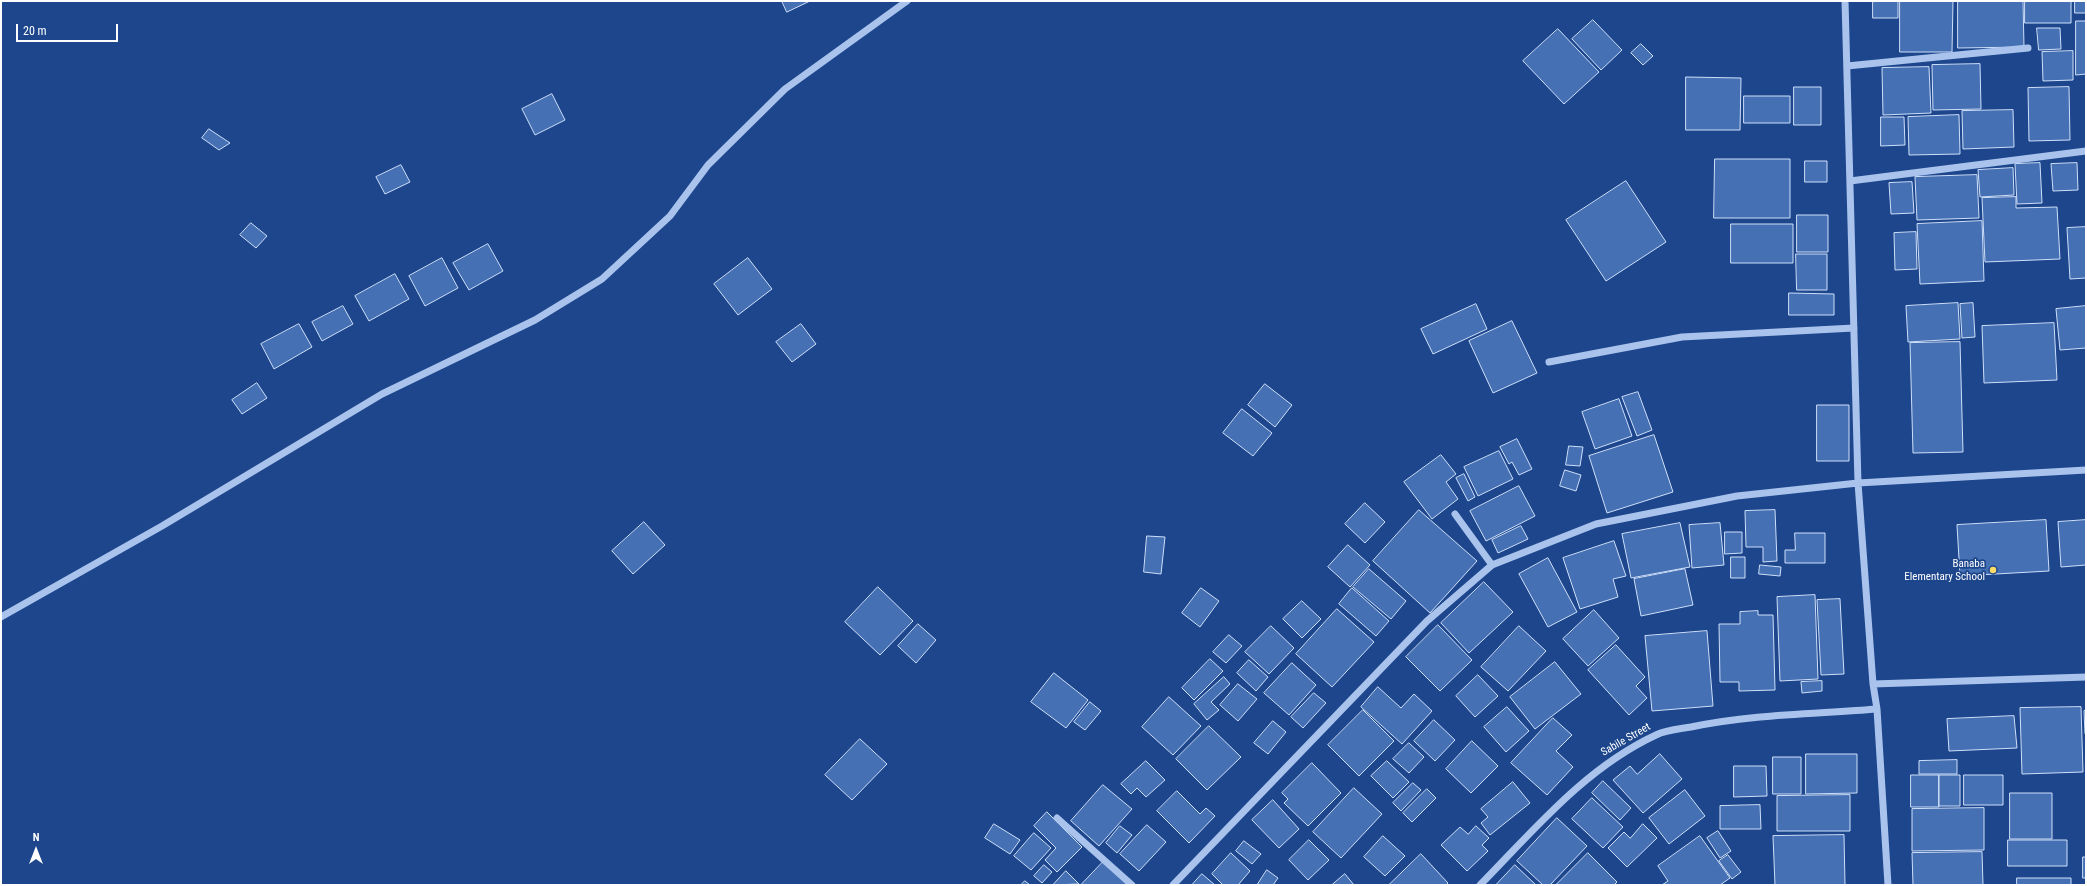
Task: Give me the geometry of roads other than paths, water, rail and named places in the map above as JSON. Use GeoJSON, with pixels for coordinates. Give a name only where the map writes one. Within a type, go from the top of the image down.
{"type":"FeatureCollection","features":[{"type":"Feature","properties":{"kind":"street"},"geometry":{"type":"LineString","coordinates":[[1,617],[162,526],[382,394],[535,320],[602,279],[670,216],[708,165],[785,89],[907,1]]}},
{"type":"Feature","properties":{"kind":"street"},"geometry":{"type":"LineString","coordinates":[[1845,1],[1858,483],[1873,684],[1878,709],[1888,885]]}},
{"type":"Feature","properties":{"kind":"street"},"geometry":{"type":"LineString","coordinates":[[1847,66],[2028,48]]}},
{"type":"Feature","properties":{"kind":"street"},"geometry":{"type":"LineString","coordinates":[[1850,181],[2086,150]]}},
{"type":"Feature","properties":{"kind":"street"},"geometry":{"type":"LineString","coordinates":[[1549,362],[1682,337],[1854,328]]}},
{"type":"Feature","properties":{"kind":"street"},"geometry":{"type":"LineString","coordinates":[[1174,885],[1427,620],[1492,565],[1596,524],[1737,496],[1858,483],[2086,470]]}},
{"type":"Feature","properties":{"kind":"street"},"geometry":{"type":"LineString","coordinates":[[1455,514],[1492,565]]}},
{"type":"Feature","properties":{"kind":"street"},"geometry":{"type":"LineString","coordinates":[[1873,684],[2086,677]]}},
{"type":"Feature","properties":{"kind":"street","name":"Sabile Street"},"geometry":{"type":"LineString","coordinates":[[1480,885],[1555,808],[1591,775],[1616,757],[1657,734],[1723,720],[1878,709]]}},
{"type":"Feature","properties":{"kind":"street"},"geometry":{"type":"LineString","coordinates":[[1056,818],[1132,885]]}},
{"type":"Feature","properties":{"kind":"place","name":"Banaba Elementary School"},"geometry":{"type":"Point","coordinates":[1993,570]}}]}
